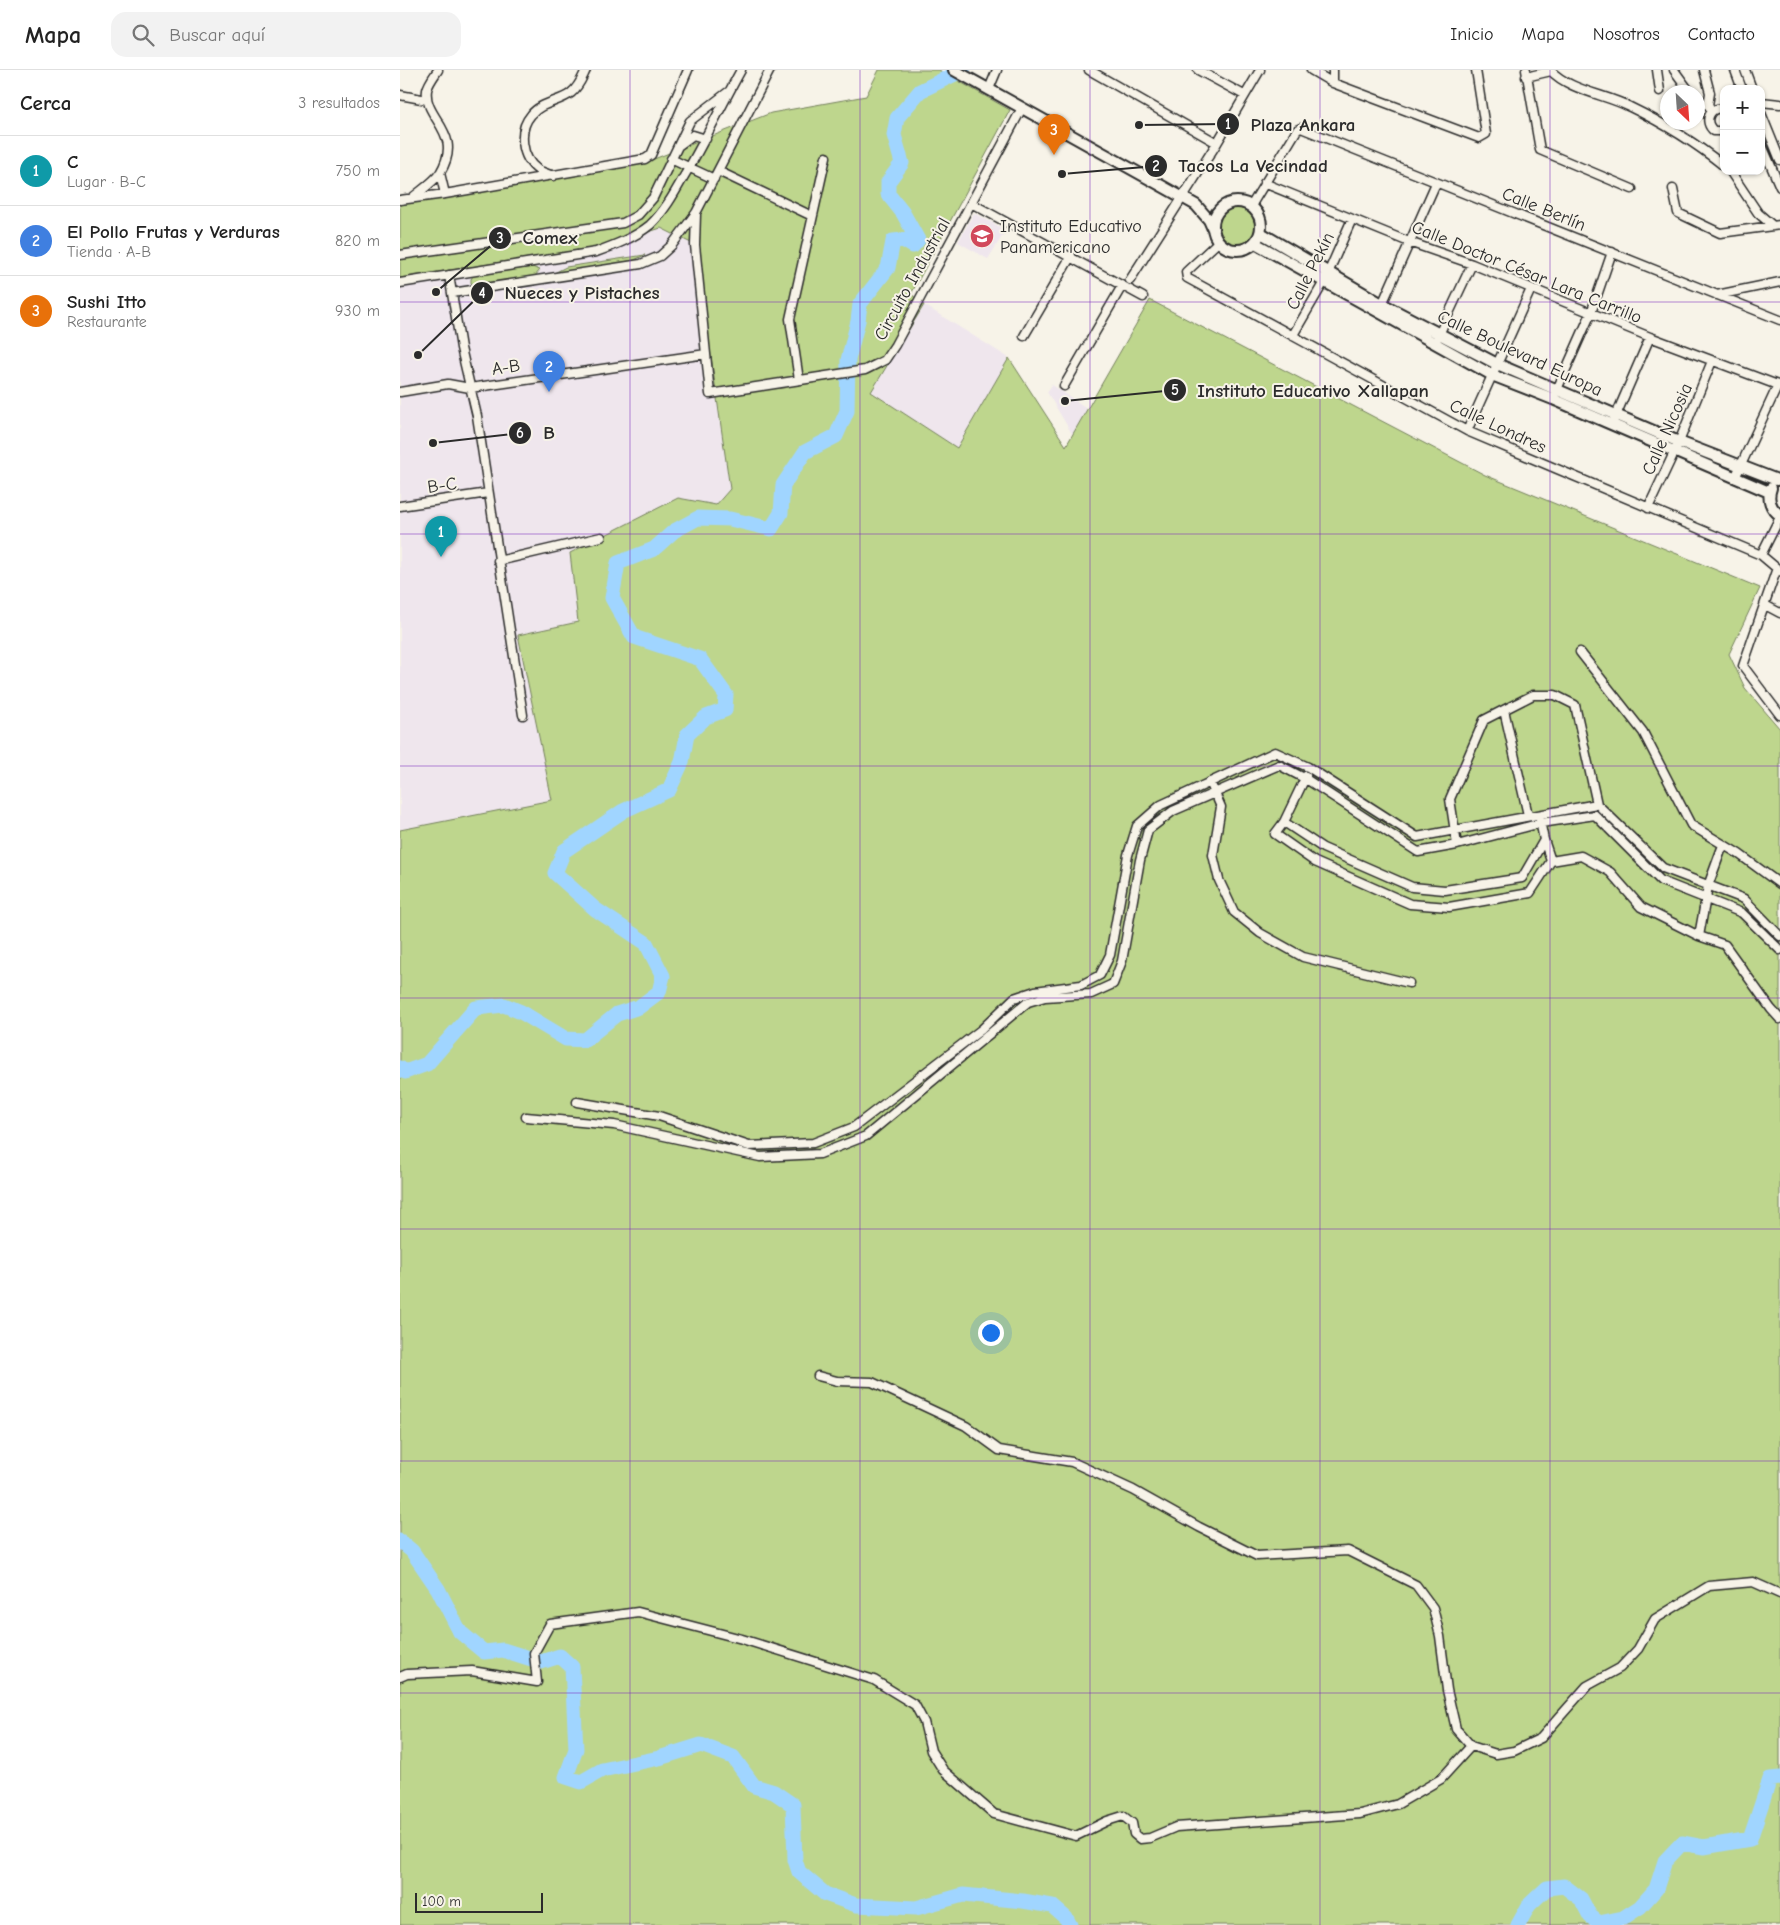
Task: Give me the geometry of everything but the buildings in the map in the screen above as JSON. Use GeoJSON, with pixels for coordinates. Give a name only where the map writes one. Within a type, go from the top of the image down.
{"type":"FeatureCollection","features":[{"type":"Feature","properties":{"kind":"main road"},"geometry":{"type":"LineString","coordinates":[[954,70],[1196,205],[1209,220],[1218,242],[1232,251],[1249,248],[1256,243],[1261,233],[1262,225],[1260,218],[1251,206],[1235,202],[1221,208],[1196,205]]}},
{"type":"Feature","properties":{"kind":"main road"},"geometry":{"type":"LineString","coordinates":[[1213,228],[1213,221],[1221,208]]}},
{"type":"Feature","properties":{"kind":"main road","name":"Calle Boulevard Europa"},"geometry":{"type":"LineString","coordinates":[[1261,233],[1295,260]]}},
{"type":"Feature","properties":{"kind":"main road","name":"Calle Boulevard Europa"},"geometry":{"type":"LineString","coordinates":[[1256,243],[1327,276],[1380,308],[1438,339],[1492,374],[1554,394],[1614,419],[1778,479]]}},
{"type":"Feature","properties":{"kind":"main road","name":"Calle Boulevard Europa"},"geometry":{"type":"LineString","coordinates":[[1438,339],[1497,364],[1554,394]]}},
{"type":"Feature","properties":{"kind":"main road","name":"Calle Boulevard Europa"},"geometry":{"type":"LineString","coordinates":[[1614,419],[1675,452],[1769,492]]}},
{"type":"Feature","properties":{"kind":"main road"},"geometry":{"type":"LineString","coordinates":[[1778,479],[1769,492],[1771,506],[1780,516]]}},
{"type":"Feature","properties":{"kind":"street"},"geometry":{"type":"LineString","coordinates":[[411,198],[440,173],[449,148],[448,139],[427,100],[427,89],[438,70]]}},
{"type":"Feature","properties":{"kind":"street"},"geometry":{"type":"LineString","coordinates":[[553,176],[538,169],[529,158],[522,142],[523,130],[531,114],[548,103],[571,94],[578,86],[586,70]]}},
{"type":"Feature","properties":{"kind":"street"},"geometry":{"type":"LineString","coordinates":[[400,200],[553,176],[645,159],[650,155],[688,70]]}},
{"type":"Feature","properties":{"kind":"street"},"geometry":{"type":"LineString","coordinates":[[400,283],[596,252],[622,243],[639,233],[660,214],[690,167],[741,70]]}},
{"type":"Feature","properties":{"kind":"street"},"geometry":{"type":"LineString","coordinates":[[452,293],[641,264],[660,256],[672,245],[696,213],[770,70]]}},
{"type":"Feature","properties":{"kind":"street"},"geometry":{"type":"LineString","coordinates":[[986,88],[997,70]]}},
{"type":"Feature","properties":{"kind":"street"},"geometry":{"type":"LineString","coordinates":[[1089,70],[1217,143]]}},
{"type":"Feature","properties":{"kind":"street"},"geometry":{"type":"LineString","coordinates":[[1198,70],[1244,95]]}},
{"type":"Feature","properties":{"kind":"street"},"geometry":{"type":"LineString","coordinates":[[1130,280],[1217,143],[1260,70]]}},
{"type":"Feature","properties":{"kind":"street"},"geometry":{"type":"LineString","coordinates":[[1311,70],[1333,83],[1479,138],[1486,134],[1476,70]]}},
{"type":"Feature","properties":{"kind":"street"},"geometry":{"type":"LineString","coordinates":[[1333,70],[1333,83]]}},
{"type":"Feature","properties":{"kind":"street"},"geometry":{"type":"LineString","coordinates":[[1657,70],[1660,91]]}},
{"type":"Feature","properties":{"kind":"street"},"geometry":{"type":"LineString","coordinates":[[1674,70],[1685,85]]}},
{"type":"Feature","properties":{"kind":"street"},"geometry":{"type":"LineString","coordinates":[[1704,70],[1710,94],[1709,125],[1714,131],[1720,131]]}},
{"type":"Feature","properties":{"kind":"street"},"geometry":{"type":"LineString","coordinates":[[1735,70],[1741,85]]}},
{"type":"Feature","properties":{"kind":"street"},"geometry":{"type":"LineString","coordinates":[[1745,70],[1751,85]]}},
{"type":"Feature","properties":{"kind":"street"},"geometry":{"type":"LineString","coordinates":[[1632,189],[1540,150],[1526,74],[1551,71],[1567,82],[1630,106],[1704,150],[1720,163]]}},
{"type":"Feature","properties":{"kind":"street"},"geometry":{"type":"LineString","coordinates":[[400,255],[623,223],[638,215],[653,198],[690,121],[729,91]]}},
{"type":"Feature","properties":{"kind":"street"},"geometry":{"type":"LineString","coordinates":[[400,95],[427,100]]}},
{"type":"Feature","properties":{"kind":"street"},"geometry":{"type":"LineString","coordinates":[[1765,102],[1780,104]]}},
{"type":"Feature","properties":{"kind":"street"},"geometry":{"type":"LineString","coordinates":[[1705,106],[1710,108],[1720,108]]}},
{"type":"Feature","properties":{"kind":"street","name":"Circuito Industrial"},"geometry":{"type":"LineString","coordinates":[[706,354],[710,394],[865,370],[885,360],[895,345],[1022,108]]}},
{"type":"Feature","properties":{"kind":"street"},"geometry":{"type":"LineString","coordinates":[[1765,124],[1780,160]]}},
{"type":"Feature","properties":{"kind":"street","name":"Calle Berlín"},"geometry":{"type":"LineString","coordinates":[[1264,183],[1297,130],[1301,128],[1780,320]]}},
{"type":"Feature","properties":{"kind":"street"},"geometry":{"type":"LineString","coordinates":[[677,147],[693,135],[706,139]]}},
{"type":"Feature","properties":{"kind":"street"},"geometry":{"type":"LineString","coordinates":[[1765,147],[1774,149]]}},
{"type":"Feature","properties":{"kind":"street"},"geometry":{"type":"LineString","coordinates":[[1765,153],[1780,187]]}},
{"type":"Feature","properties":{"kind":"street"},"geometry":{"type":"LineString","coordinates":[[799,380],[790,319],[826,157]]}},
{"type":"Feature","properties":{"kind":"street"},"geometry":{"type":"LineString","coordinates":[[671,159],[714,179]]}},
{"type":"Feature","properties":{"kind":"street"},"geometry":{"type":"LineString","coordinates":[[718,171],[812,216]]}},
{"type":"Feature","properties":{"kind":"street"},"geometry":{"type":"LineString","coordinates":[[440,173],[445,194]]}},
{"type":"Feature","properties":{"kind":"street"},"geometry":{"type":"LineString","coordinates":[[1733,175],[1758,213],[1777,225]]}},
{"type":"Feature","properties":{"kind":"street"},"geometry":{"type":"LineString","coordinates":[[1251,206],[1264,183]]}},
{"type":"Feature","properties":{"kind":"street","name":"Calle Doctor César Lara Carrillo"},"geometry":{"type":"LineString","coordinates":[[1264,183],[1410,242],[1472,264],[1650,337],[1779,386]]}},
{"type":"Feature","properties":{"kind":"street"},"geometry":{"type":"LineString","coordinates":[[1380,308],[1436,183]]}},
{"type":"Feature","properties":{"kind":"street"},"geometry":{"type":"LineString","coordinates":[[1673,190],[1678,213],[1720,234],[1777,225]]}},
{"type":"Feature","properties":{"kind":"street"},"geometry":{"type":"LineString","coordinates":[[971,203],[1143,297]]}},
{"type":"Feature","properties":{"kind":"street"},"geometry":{"type":"LineString","coordinates":[[696,213],[695,245],[706,354]]}},
{"type":"Feature","properties":{"kind":"street","name":"Calle Pekín"},"geometry":{"type":"LineString","coordinates":[[1293,335],[1327,276],[1352,219]]}},
{"type":"Feature","properties":{"kind":"street","name":"Calle Londres"},"geometry":{"type":"LineString","coordinates":[[1218,242],[1186,272],[1187,278],[1467,431],[1762,555],[1778,570]]}},
{"type":"Feature","properties":{"kind":"street"},"geometry":{"type":"LineString","coordinates":[[1554,394],[1591,313],[1612,252]]}},
{"type":"Feature","properties":{"kind":"street"},"geometry":{"type":"LineString","coordinates":[[1024,336],[1071,256]]}},
{"type":"Feature","properties":{"kind":"street"},"geometry":{"type":"LineString","coordinates":[[1438,339],[1472,264]]}},
{"type":"Feature","properties":{"kind":"street"},"geometry":{"type":"LineString","coordinates":[[449,275],[477,416],[523,715]]}},
{"type":"Feature","properties":{"kind":"street"},"geometry":{"type":"LineString","coordinates":[[1716,294],[1780,282]]}},
{"type":"Feature","properties":{"kind":"street"},"geometry":{"type":"LineString","coordinates":[[1064,386],[1122,286]]}},
{"type":"Feature","properties":{"kind":"street"},"geometry":{"type":"LineString","coordinates":[[1467,431],[1531,289]]}},
{"type":"Feature","properties":{"kind":"street"},"geometry":{"type":"LineString","coordinates":[[1614,419],[1650,337]]}},
{"type":"Feature","properties":{"kind":"street","name":"A-B"},"geometry":{"type":"LineString","coordinates":[[400,392],[448,384],[470,388],[706,354]]}},
{"type":"Feature","properties":{"kind":"street","name":"Calle Nicosia"},"geometry":{"type":"LineString","coordinates":[[1648,508],[1680,442],[1712,361]]}},
{"type":"Feature","properties":{"kind":"street"},"geometry":{"type":"LineString","coordinates":[[1735,478],[1779,386]]}},
{"type":"Feature","properties":{"kind":"street","name":"B-C"},"geometry":{"type":"LineString","coordinates":[[400,506],[488,493]]}},
{"type":"Feature","properties":{"kind":"street"},"geometry":{"type":"LineString","coordinates":[[1762,555],[1780,516]]}},
{"type":"Feature","properties":{"kind":"street"},"geometry":{"type":"LineString","coordinates":[[498,561],[601,537]]}},
{"type":"Feature","properties":{"kind":"street"},"geometry":{"type":"LineString","coordinates":[[1778,570],[1743,666],[1780,715]]}},
{"type":"Feature","properties":{"kind":"street"},"geometry":{"type":"LineString","coordinates":[[1765,605],[1780,613]]}},
{"type":"Feature","properties":{"kind":"street"},"geometry":{"type":"LineString","coordinates":[[1580,652],[1643,732],[1691,825],[1739,854],[1780,884]]}},
{"type":"Feature","properties":{"kind":"street"},"geometry":{"type":"LineString","coordinates":[[1457,845],[1450,799],[1484,720],[1533,694],[1556,696],[1575,705],[1597,804],[1663,868],[1744,899],[1780,936]]}},
{"type":"Feature","properties":{"kind":"street"},"geometry":{"type":"LineString","coordinates":[[1504,710],[1528,815]]}},
{"type":"Feature","properties":{"kind":"street"},"geometry":{"type":"LineString","coordinates":[[577,1102],[658,1116],[749,1146],[813,1143],[854,1127],[982,1029],[1014,998],[1035,991],[1081,985],[1100,975],[1110,955],[1128,855],[1137,826],[1161,805],[1275,752],[1308,767],[1417,837],[1528,815],[1597,804]]}},
{"type":"Feature","properties":{"kind":"street"},"geometry":{"type":"LineString","coordinates":[[526,1117],[614,1125],[760,1157],[820,1154],[866,1136],[1028,1002],[1045,997],[1091,994],[1113,984],[1122,961],[1140,860],[1148,830],[1173,811],[1278,765],[1306,779],[1418,852],[1457,845],[1541,823],[1595,815],[1661,881],[1742,913],[1780,950]]}},
{"type":"Feature","properties":{"kind":"street"},"geometry":{"type":"LineString","coordinates":[[1308,767],[1306,779],[1284,822],[1275,834],[1315,862],[1410,904],[1449,907],[1530,893],[1551,861],[1581,856],[1610,872],[1641,907],[1699,936],[1725,944],[1780,1019]]}},
{"type":"Feature","properties":{"kind":"street"},"geometry":{"type":"LineString","coordinates":[[1210,782],[1221,806],[1213,855],[1219,880],[1234,912],[1260,933],[1303,957],[1409,983]]}},
{"type":"Feature","properties":{"kind":"street"},"geometry":{"type":"LineString","coordinates":[[1538,814],[1551,861]]}},
{"type":"Feature","properties":{"kind":"street"},"geometry":{"type":"LineString","coordinates":[[1284,822],[1323,848],[1412,887],[1445,890],[1522,878],[1544,840]]}},
{"type":"Feature","properties":{"kind":"street"},"geometry":{"type":"LineString","coordinates":[[1699,936],[1708,886],[1723,845]]}},
{"type":"Feature","properties":{"kind":"street"},"geometry":{"type":"LineString","coordinates":[[818,1376],[837,1381],[872,1382],[966,1426],[1000,1450],[1072,1462],[1133,1490],[1199,1528],[1257,1556],[1348,1551],[1416,1585],[1433,1608],[1440,1636],[1446,1690],[1456,1729],[1471,1746],[1496,1754],[1514,1751],[1541,1738],[1587,1686],[1620,1668],[1638,1649],[1655,1619],[1709,1586],[1753,1582],[1780,1594]]}},
{"type":"Feature","properties":{"kind":"street"},"geometry":{"type":"LineString","coordinates":[[400,1677],[407,1674],[472,1671],[536,1682],[534,1653],[550,1624],[638,1612],[742,1639],[874,1680],[915,1706],[924,1722],[931,1751],[943,1770],[994,1814],[1076,1836],[1107,1821],[1123,1816],[1132,1824],[1134,1834],[1140,1838],[1150,1838],[1176,1827],[1360,1814],[1398,1804],[1407,1799],[1440,1778],[1471,1746]]}},
{"type":"Feature","properties":{"kind":"shaded area","name":"Instituto Educativo Panamericano"},"geometry":{"type":"Polygon","coordinates":[[[974,213],[1006,230],[988,259],[958,242],[974,213]]]}},
{"type":"Feature","properties":{"kind":"shaded area"},"geometry":{"type":"Polygon","coordinates":[[[661,228],[695,245],[730,489],[716,505],[678,498],[578,622],[518,636],[552,800],[400,830],[400,278],[605,246],[661,228]]]}},
{"type":"Feature","properties":{"kind":"shaded area"},"geometry":{"type":"Polygon","coordinates":[[[924,305],[1009,358],[957,448],[871,392],[924,305]]]}},
{"type":"Feature","properties":{"kind":"shaded area"},"geometry":{"type":"Polygon","coordinates":[[[1052,385],[1091,411],[1074,437],[1047,392],[1052,385]]]}},
{"type":"Feature","properties":{"kind":"green space"},"geometry":{"type":"Polygon","coordinates":[[[879,70],[939,70],[1010,110],[911,294],[924,305],[871,392],[957,448],[1009,358],[1066,446],[1150,300],[1485,475],[1760,588],[1729,654],[1745,688],[1780,729],[1780,1925],[400,1925],[400,830],[552,800],[518,635],[578,622],[570,553],[678,498],[716,505],[730,489],[695,245],[661,228],[605,246],[400,278],[400,204],[654,159],[771,113],[866,96],[879,70]]]}},
{"type":"Feature","properties":{"kind":"green space"},"geometry":{"type":"Polygon","coordinates":[[[1236,208],[1250,213],[1255,227],[1250,241],[1236,246],[1222,241],[1217,227],[1222,213],[1236,208]]]}},
{"type":"Feature","properties":{"kind":"green space"},"geometry":{"type":"Polygon","coordinates":[[[645,255],[634,260],[550,275],[566,267],[645,255]]]}},
{"type":"Feature","properties":{"kind":"green space"},"geometry":{"type":"Polygon","coordinates":[[[532,267],[540,270],[534,277],[475,285],[471,283],[473,276],[532,267]]]}},
{"type":"Feature","properties":{"kind":"waterway"},"geometry":{"type":"LineString","coordinates":[[400,1068],[405,1072],[427,1064],[476,1008],[504,1005],[521,1012],[566,1039],[585,1040],[617,1014],[639,1007],[659,992],[663,976],[646,943],[595,909],[555,873],[564,851],[623,811],[669,790],[682,762],[687,735],[706,717],[725,710],[726,695],[700,659],[634,637],[612,598],[618,563],[654,549],[674,531],[698,518],[730,519],[771,529],[781,513],[783,485],[805,452],[836,436],[847,411],[848,360],[858,321],[860,304],[888,268],[893,241],[903,240],[913,246],[918,240],[903,213],[888,194],[888,182],[902,163],[894,135],[897,118],[920,91],[963,70]]}},
{"type":"Feature","properties":{"kind":"waterway"},"geometry":{"type":"LineString","coordinates":[[400,1541],[412,1551],[438,1589],[460,1632],[484,1652],[503,1650],[541,1662],[560,1656],[572,1667],[576,1749],[566,1777],[581,1782],[602,1770],[659,1758],[701,1745],[733,1757],[754,1786],[774,1792],[793,1805],[795,1860],[799,1872],[825,1894],[856,1905],[916,1908],[963,1895],[1023,1901],[1052,1906],[1066,1918],[1070,1925]]}},
{"type":"Feature","properties":{"kind":"waterway"},"geometry":{"type":"LineString","coordinates":[[1518,1925],[1529,1905],[1547,1888],[1564,1886],[1581,1899],[1590,1916],[1599,1923],[1623,1918],[1640,1907],[1656,1889],[1665,1861],[1682,1843],[1704,1847],[1750,1839],[1770,1779],[1780,1778]]}},
{"type":"Feature","properties":{"kind":"place","name":"Plaza Ankara"},"geometry":{"type":"Point","coordinates":[1139,125]}},
{"type":"Feature","properties":{"kind":"place","name":"Sushi Itto"},"geometry":{"type":"Point","coordinates":[1054,155]}},
{"type":"Feature","properties":{"kind":"place","name":"Tacos La Vecindad"},"geometry":{"type":"Point","coordinates":[1062,174]}},
{"type":"Feature","properties":{"kind":"place","name":"Instituto Educativo Panamericano"},"geometry":{"type":"Point","coordinates":[982,236]}},
{"type":"Feature","properties":{"kind":"place","name":"Comex"},"geometry":{"type":"Point","coordinates":[436,292]}},
{"type":"Feature","properties":{"kind":"place","name":"Nueces y Pistaches"},"geometry":{"type":"Point","coordinates":[418,355]}},
{"type":"Feature","properties":{"kind":"place","name":"El Pollo Frutas y Verduras"},"geometry":{"type":"Point","coordinates":[549,392]}},
{"type":"Feature","properties":{"kind":"place","name":"Instituto Educativo Xallapan"},"geometry":{"type":"Point","coordinates":[1065,401]}},
{"type":"Feature","properties":{"kind":"place","name":"B"},"geometry":{"type":"Point","coordinates":[433,443]}},
{"type":"Feature","properties":{"kind":"place","name":"C"},"geometry":{"type":"Point","coordinates":[441,557]}}]}
